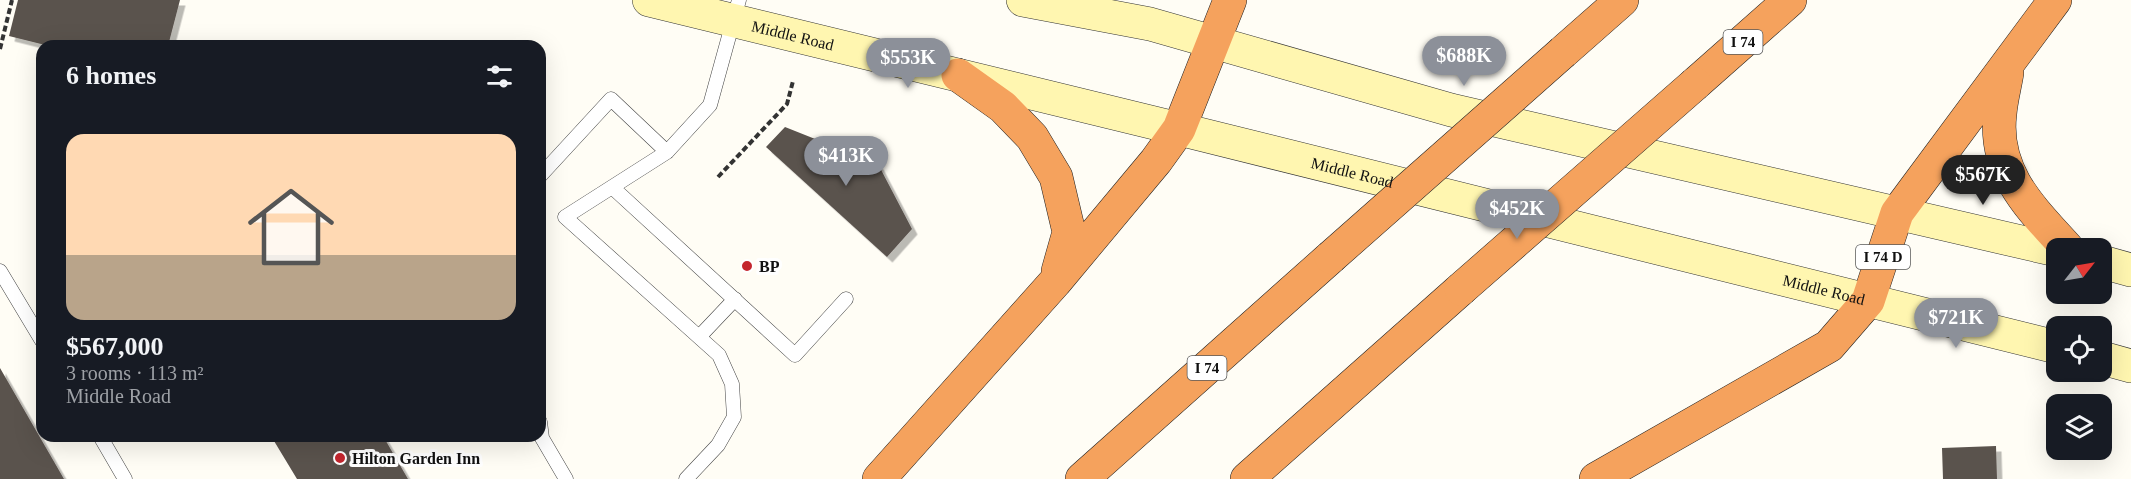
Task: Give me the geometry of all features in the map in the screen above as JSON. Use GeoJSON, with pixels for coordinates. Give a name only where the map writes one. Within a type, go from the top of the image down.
{"type":"FeatureCollection","features":[{"type":"Feature","properties":{"kind":"highway"},"geometry":{"type":"LineString","coordinates":[[879,479],[1055,282],[1156,161],[1179,129],[1230,0]]}},
{"type":"Feature","properties":{"kind":"highway","name":"I 74"},"geometry":{"type":"LineString","coordinates":[[1082,479],[1622,0]]}},
{"type":"Feature","properties":{"kind":"highway","name":"I 74"},"geometry":{"type":"LineString","coordinates":[[1247,479],[1790,0]]}},
{"type":"Feature","properties":{"kind":"highway"},"geometry":{"type":"LineString","coordinates":[[1898,213],[2055,0]]}},
{"type":"Feature","properties":{"kind":"highway"},"geometry":{"type":"LineString","coordinates":[[2009,64],[1999,116],[2001,147],[2011,178],[2023,199],[2058,238]]}},
{"type":"Feature","properties":{"kind":"highway"},"geometry":{"type":"LineString","coordinates":[[958,75],[1003,107],[1032,137],[1056,177],[1069,232],[1055,282]]}},
{"type":"Feature","properties":{"kind":"highway","name":"I 74 D"},"geometry":{"type":"LineString","coordinates":[[1868,301],[1898,213]]}},
{"type":"Feature","properties":{"kind":"highway"},"geometry":{"type":"LineString","coordinates":[[1596,479],[1829,346],[1868,301]]}},
{"type":"Feature","properties":{"kind":"main road","name":"Middle Road"},"geometry":{"type":"LineString","coordinates":[[649,0],[737,10],[773,31],[1179,129],[2046,345]]}},
{"type":"Feature","properties":{"kind":"main road"},"geometry":{"type":"LineString","coordinates":[[1023,0],[1150,24],[1451,110],[2046,248]]}},
{"type":"Feature","properties":{"kind":"main road"},"geometry":{"type":"LineString","coordinates":[[2112,265],[2131,270]]}},
{"type":"Feature","properties":{"kind":"main road"},"geometry":{"type":"LineString","coordinates":[[2112,361],[2131,366]]}},
{"type":"Feature","properties":{"kind":"lane"},"geometry":{"type":"LineString","coordinates":[[686,479],[718,445],[734,417],[732,384],[719,356],[565,217],[667,152],[710,105],[737,10]]}},
{"type":"Feature","properties":{"kind":"lane"},"geometry":{"type":"LineString","coordinates":[[546,169],[611,99],[667,152]]}},
{"type":"Feature","properties":{"kind":"lane"},"geometry":{"type":"LineString","coordinates":[[612,187],[795,355],[846,299]]}},
{"type":"Feature","properties":{"kind":"lane"},"geometry":{"type":"LineString","coordinates":[[0,271],[36,331]]}},
{"type":"Feature","properties":{"kind":"lane"},"geometry":{"type":"LineString","coordinates":[[699,337],[735,299]]}},
{"type":"Feature","properties":{"kind":"lane"},"geometry":{"type":"LineString","coordinates":[[103,442],[125,479]]}},
{"type":"Feature","properties":{"kind":"lane"},"geometry":{"type":"LineString","coordinates":[[544,442],[566,479]]}},
{"type":"Feature","properties":{"kind":"path"},"geometry":{"type":"LineString","coordinates":[[0,49],[12,0]]}},
{"type":"Feature","properties":{"kind":"path"},"geometry":{"type":"LineString","coordinates":[[718,177],[787,104],[793,81]]}},
{"type":"Feature","properties":{"kind":"building"},"geometry":{"type":"Polygon","coordinates":[[[18,0],[180,0],[170,40],[36,40],[36,43],[9,36],[18,0]]]}},
{"type":"Feature","properties":{"kind":"building"},"geometry":{"type":"Polygon","coordinates":[[[785,127],[878,164],[912,229],[887,257],[766,147],[785,127]]]}},
{"type":"Feature","properties":{"kind":"building"},"geometry":{"type":"Polygon","coordinates":[[[0,368],[36,430],[36,442],[43,442],[64,479],[0,479],[0,368]]]}},
{"type":"Feature","properties":{"kind":"building","name":"Hilton Garden Inn"},"geometry":{"type":"Polygon","coordinates":[[[275,442],[386,442],[408,479],[297,479],[275,442]]]}},
{"type":"Feature","properties":{"kind":"building"},"geometry":{"type":"Polygon","coordinates":[[[1996,446],[1997,479],[1943,479],[1942,448],[1996,446]]]}},
{"type":"Feature","properties":{"kind":"place","name":"BP"},"geometry":{"type":"Point","coordinates":[747,266]}},
{"type":"Feature","properties":{"kind":"place","name":"Hilton Garden Inn"},"geometry":{"type":"Point","coordinates":[340,458]}}]}
